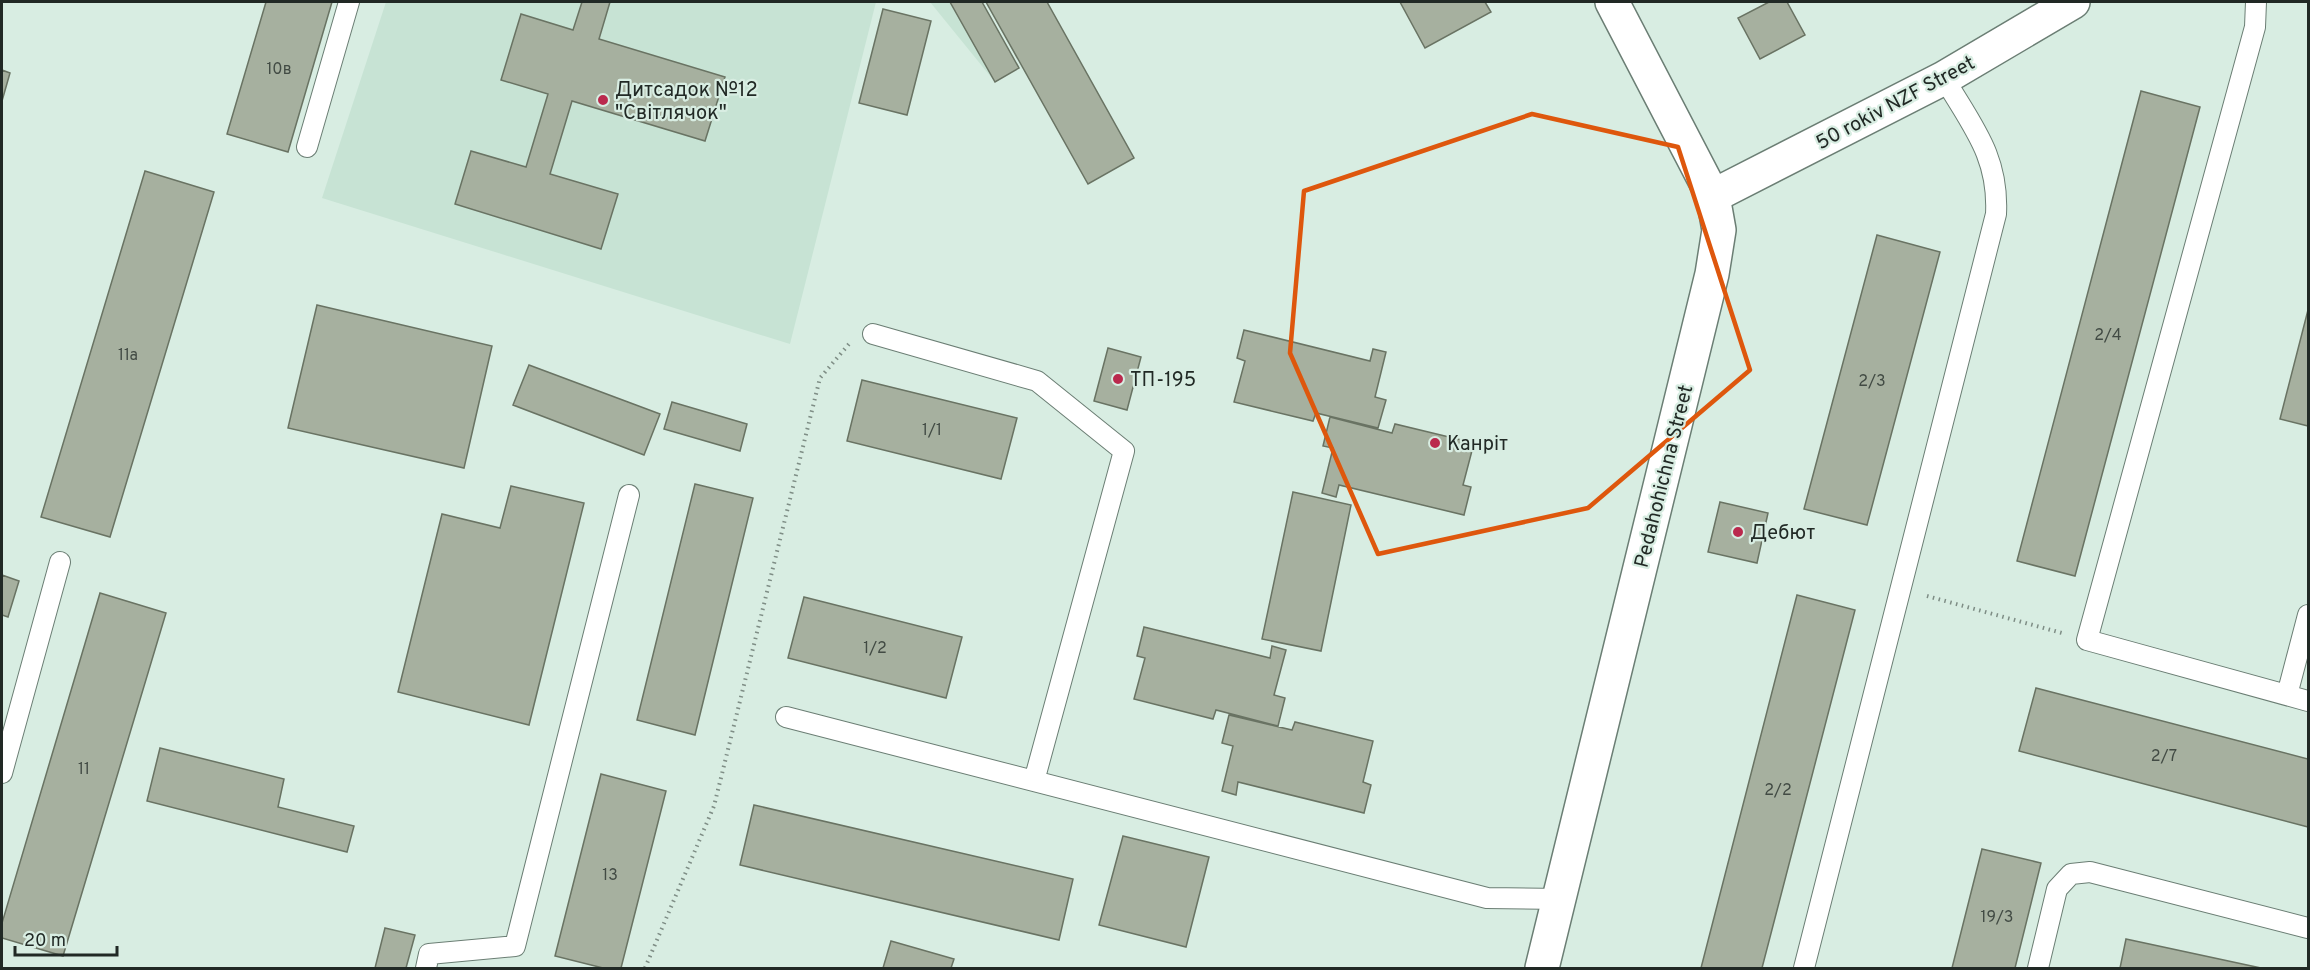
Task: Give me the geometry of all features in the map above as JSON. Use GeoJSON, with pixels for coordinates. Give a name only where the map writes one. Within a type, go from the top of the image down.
{"type":"FeatureCollection","features":[{"type":"Feature","properties":{"kind":"main road","name":"Pedahohichna Street"},"geometry":{"type":"LineString","coordinates":[[1542,969],[1561,899],[1712,274],[1719,230],[1713,196],[1612,2]]}},
{"type":"Feature","properties":{"kind":"main road","name":"50 rokiv NZF Street"},"geometry":{"type":"LineString","coordinates":[[1713,196],[1944,78],[2073,2]]}},
{"type":"Feature","properties":{"kind":"lane"},"geometry":{"type":"LineString","coordinates":[[307,147],[349,2]]}},
{"type":"Feature","properties":{"kind":"lane"},"geometry":{"type":"LineString","coordinates":[[2256,2],[2255,27],[2087,640],[2308,701]]}},
{"type":"Feature","properties":{"kind":"lane"},"geometry":{"type":"LineString","coordinates":[[1804,969],[1996,214],[1997,188],[1990,157],[1944,78]]}},
{"type":"Feature","properties":{"kind":"lane"},"geometry":{"type":"LineString","coordinates":[[873,334],[1037,381],[1124,451],[1034,781]]}},
{"type":"Feature","properties":{"kind":"lane"},"geometry":{"type":"LineString","coordinates":[[426,969],[429,954],[515,946],[629,495]]}},
{"type":"Feature","properties":{"kind":"lane"},"geometry":{"type":"LineString","coordinates":[[2,773],[60,562]]}},
{"type":"Feature","properties":{"kind":"lane"},"geometry":{"type":"LineString","coordinates":[[2287,695],[2308,615]]}},
{"type":"Feature","properties":{"kind":"lane"},"geometry":{"type":"LineString","coordinates":[[786,717],[1487,898],[1561,899]]}},
{"type":"Feature","properties":{"kind":"lane"},"geometry":{"type":"LineString","coordinates":[[2038,969],[2057,889],[2071,874],[2090,872],[2308,928]]}},
{"type":"Feature","properties":{"kind":"path"},"geometry":{"type":"LineString","coordinates":[[645,969],[714,806],[820,378],[852,341],[873,334]]}},
{"type":"Feature","properties":{"kind":"path"},"geometry":{"type":"LineString","coordinates":[[1900,589],[2087,640]]}},
{"type":"Feature","properties":{"kind":"highlighted area"},"geometry":{"type":"Polygon","coordinates":[[[1532,114],[1678,147],[1750,370],[1588,508],[1378,554],[1290,353],[1304,191],[1532,114]]]}},
{"type":"Feature","properties":{"kind":"shaded area","name":"Дитсадок №12 \"Світлячок\""},"geometry":{"type":"Polygon","coordinates":[[[386,2],[876,2],[790,344],[322,198],[386,2]]]}},
{"type":"Feature","properties":{"kind":"shaded area"},"geometry":{"type":"Polygon","coordinates":[[[930,2],[982,2],[1019,68],[995,82],[930,2]]]}},
{"type":"Feature","properties":{"kind":"building"},"geometry":{"type":"Polygon","coordinates":[[[266,2],[332,2],[288,152],[227,134],[266,2]]]}},
{"type":"Feature","properties":{"kind":"building"},"geometry":{"type":"Polygon","coordinates":[[[582,2],[610,2],[599,39],[725,77],[705,141],[572,101],[550,174],[618,194],[601,249],[455,204],[471,151],[526,167],[548,94],[501,80],[521,14],[573,30],[582,2]]]}},
{"type":"Feature","properties":{"kind":"building"},"geometry":{"type":"Polygon","coordinates":[[[950,2],[982,2],[1019,68],[995,82],[950,2]]]}},
{"type":"Feature","properties":{"kind":"building"},"geometry":{"type":"Polygon","coordinates":[[[986,2],[1047,2],[1134,158],[1088,184],[986,2]]]}},
{"type":"Feature","properties":{"kind":"building"},"geometry":{"type":"Polygon","coordinates":[[[1400,2],[1485,2],[1491,12],[1425,48],[1400,2]]]}},
{"type":"Feature","properties":{"kind":"building"},"geometry":{"type":"Polygon","coordinates":[[[1769,2],[1787,2],[1805,35],[1760,59],[1738,18],[1769,2]]]}},
{"type":"Feature","properties":{"kind":"building"},"geometry":{"type":"Polygon","coordinates":[[[883,9],[931,21],[907,115],[859,103],[883,9]]]}},
{"type":"Feature","properties":{"kind":"building"},"geometry":{"type":"Polygon","coordinates":[[[2,70],[10,73],[2,101],[2,70]]]}},
{"type":"Feature","properties":{"kind":"building"},"geometry":{"type":"Polygon","coordinates":[[[2141,91],[2200,107],[2075,576],[2017,561],[2141,91]]]}},
{"type":"Feature","properties":{"kind":"building"},"geometry":{"type":"Polygon","coordinates":[[[145,171],[214,192],[110,537],[41,517],[145,171]]]}},
{"type":"Feature","properties":{"kind":"building"},"geometry":{"type":"Polygon","coordinates":[[[1877,235],[1940,252],[1867,525],[1804,509],[1877,235]]]}},
{"type":"Feature","properties":{"kind":"building"},"geometry":{"type":"Polygon","coordinates":[[[317,305],[492,346],[464,468],[288,428],[317,305]]]}},
{"type":"Feature","properties":{"kind":"building"},"geometry":{"type":"Polygon","coordinates":[[[2308,310],[2308,426],[2280,419],[2308,310]]]}},
{"type":"Feature","properties":{"kind":"building"},"geometry":{"type":"Polygon","coordinates":[[[1244,330],[1370,361],[1373,349],[1386,352],[1375,397],[1386,400],[1378,428],[1316,413],[1313,421],[1234,402],[1245,361],[1237,358],[1244,330]]]}},
{"type":"Feature","properties":{"kind":"building","name":"ТП-195"},"geometry":{"type":"Polygon","coordinates":[[[1108,348],[1141,357],[1127,410],[1094,401],[1108,348]]]}},
{"type":"Feature","properties":{"kind":"building"},"geometry":{"type":"Polygon","coordinates":[[[529,365],[660,414],[644,455],[513,405],[529,365]]]}},
{"type":"Feature","properties":{"kind":"building"},"geometry":{"type":"Polygon","coordinates":[[[862,380],[1017,418],[1001,479],[847,441],[862,380]]]}},
{"type":"Feature","properties":{"kind":"building"},"geometry":{"type":"Polygon","coordinates":[[[672,402],[747,424],[740,451],[664,429],[672,402]]]}},
{"type":"Feature","properties":{"kind":"building"},"geometry":{"type":"Polygon","coordinates":[[[1330,417],[1392,433],[1395,424],[1474,443],[1463,485],[1471,487],[1464,515],[1339,485],[1336,497],[1322,493],[1333,448],[1323,446],[1330,417]]]}},
{"type":"Feature","properties":{"kind":"building"},"geometry":{"type":"Polygon","coordinates":[[[695,484],[753,498],[695,735],[637,720],[695,484]]]}},
{"type":"Feature","properties":{"kind":"building"},"geometry":{"type":"Polygon","coordinates":[[[511,486],[584,503],[529,725],[398,692],[442,514],[500,528],[511,486]]]}},
{"type":"Feature","properties":{"kind":"building"},"geometry":{"type":"Polygon","coordinates":[[[1293,492],[1351,505],[1321,651],[1262,639],[1293,492]]]}},
{"type":"Feature","properties":{"kind":"building","name":"Дебют"},"geometry":{"type":"Polygon","coordinates":[[[1720,502],[1768,513],[1757,563],[1708,552],[1720,502]]]}},
{"type":"Feature","properties":{"kind":"building"},"geometry":{"type":"Polygon","coordinates":[[[2,575],[19,581],[8,617],[2,615],[2,575]]]}},
{"type":"Feature","properties":{"kind":"building"},"geometry":{"type":"Polygon","coordinates":[[[100,593],[166,613],[63,956],[2,938],[2,923],[100,593]]]}},
{"type":"Feature","properties":{"kind":"building"},"geometry":{"type":"Polygon","coordinates":[[[1797,595],[1855,610],[1762,968],[1701,968],[1797,595]]]}},
{"type":"Feature","properties":{"kind":"building"},"geometry":{"type":"Polygon","coordinates":[[[804,597],[962,637],[946,698],[788,658],[804,597]]]}},
{"type":"Feature","properties":{"kind":"building"},"geometry":{"type":"Polygon","coordinates":[[[1144,627],[1270,658],[1272,646],[1286,650],[1274,695],[1285,698],[1278,726],[1216,710],[1213,719],[1134,699],[1145,658],[1137,656],[1144,627]]]}},
{"type":"Feature","properties":{"kind":"building"},"geometry":{"type":"Polygon","coordinates":[[[2036,688],[2308,759],[2308,827],[2019,751],[2036,688]]]}},
{"type":"Feature","properties":{"kind":"building"},"geometry":{"type":"Polygon","coordinates":[[[1229,715],[1292,730],[1295,722],[1373,741],[1363,782],[1371,785],[1364,813],[1238,782],[1236,795],[1222,791],[1233,746],[1222,743],[1229,715]]]}},
{"type":"Feature","properties":{"kind":"building"},"geometry":{"type":"Polygon","coordinates":[[[160,748],[284,779],[278,807],[354,826],[347,852],[147,801],[160,748]]]}},
{"type":"Feature","properties":{"kind":"building"},"geometry":{"type":"Polygon","coordinates":[[[601,774],[666,791],[621,968],[603,968],[555,956],[601,774]]]}},
{"type":"Feature","properties":{"kind":"building"},"geometry":{"type":"Polygon","coordinates":[[[754,805],[1073,879],[1059,940],[740,865],[754,805]]]}},
{"type":"Feature","properties":{"kind":"building"},"geometry":{"type":"Polygon","coordinates":[[[1123,836],[1209,857],[1186,947],[1099,925],[1123,836]]]}},
{"type":"Feature","properties":{"kind":"building"},"geometry":{"type":"Polygon","coordinates":[[[1982,849],[2041,863],[2015,968],[1952,968],[1982,849]]]}},
{"type":"Feature","properties":{"kind":"building"},"geometry":{"type":"Polygon","coordinates":[[[385,928],[415,935],[406,968],[375,968],[385,928]]]}},
{"type":"Feature","properties":{"kind":"building"},"geometry":{"type":"Polygon","coordinates":[[[2126,939],[2261,968],[2120,968],[2126,939]]]}},
{"type":"Feature","properties":{"kind":"building"},"geometry":{"type":"Polygon","coordinates":[[[891,941],[954,959],[951,968],[883,968],[891,941]]]}},
{"type":"Feature","properties":{"kind":"place","name":"Дитсадок №12 \"Світлячок\""},"geometry":{"type":"Point","coordinates":[603,100]}},
{"type":"Feature","properties":{"kind":"place","name":"ТП-195"},"geometry":{"type":"Point","coordinates":[1118,379]}},
{"type":"Feature","properties":{"kind":"place","name":"Канріт"},"geometry":{"type":"Point","coordinates":[1435,443]}},
{"type":"Feature","properties":{"kind":"place","name":"Дебют"},"geometry":{"type":"Point","coordinates":[1738,532]}}]}
